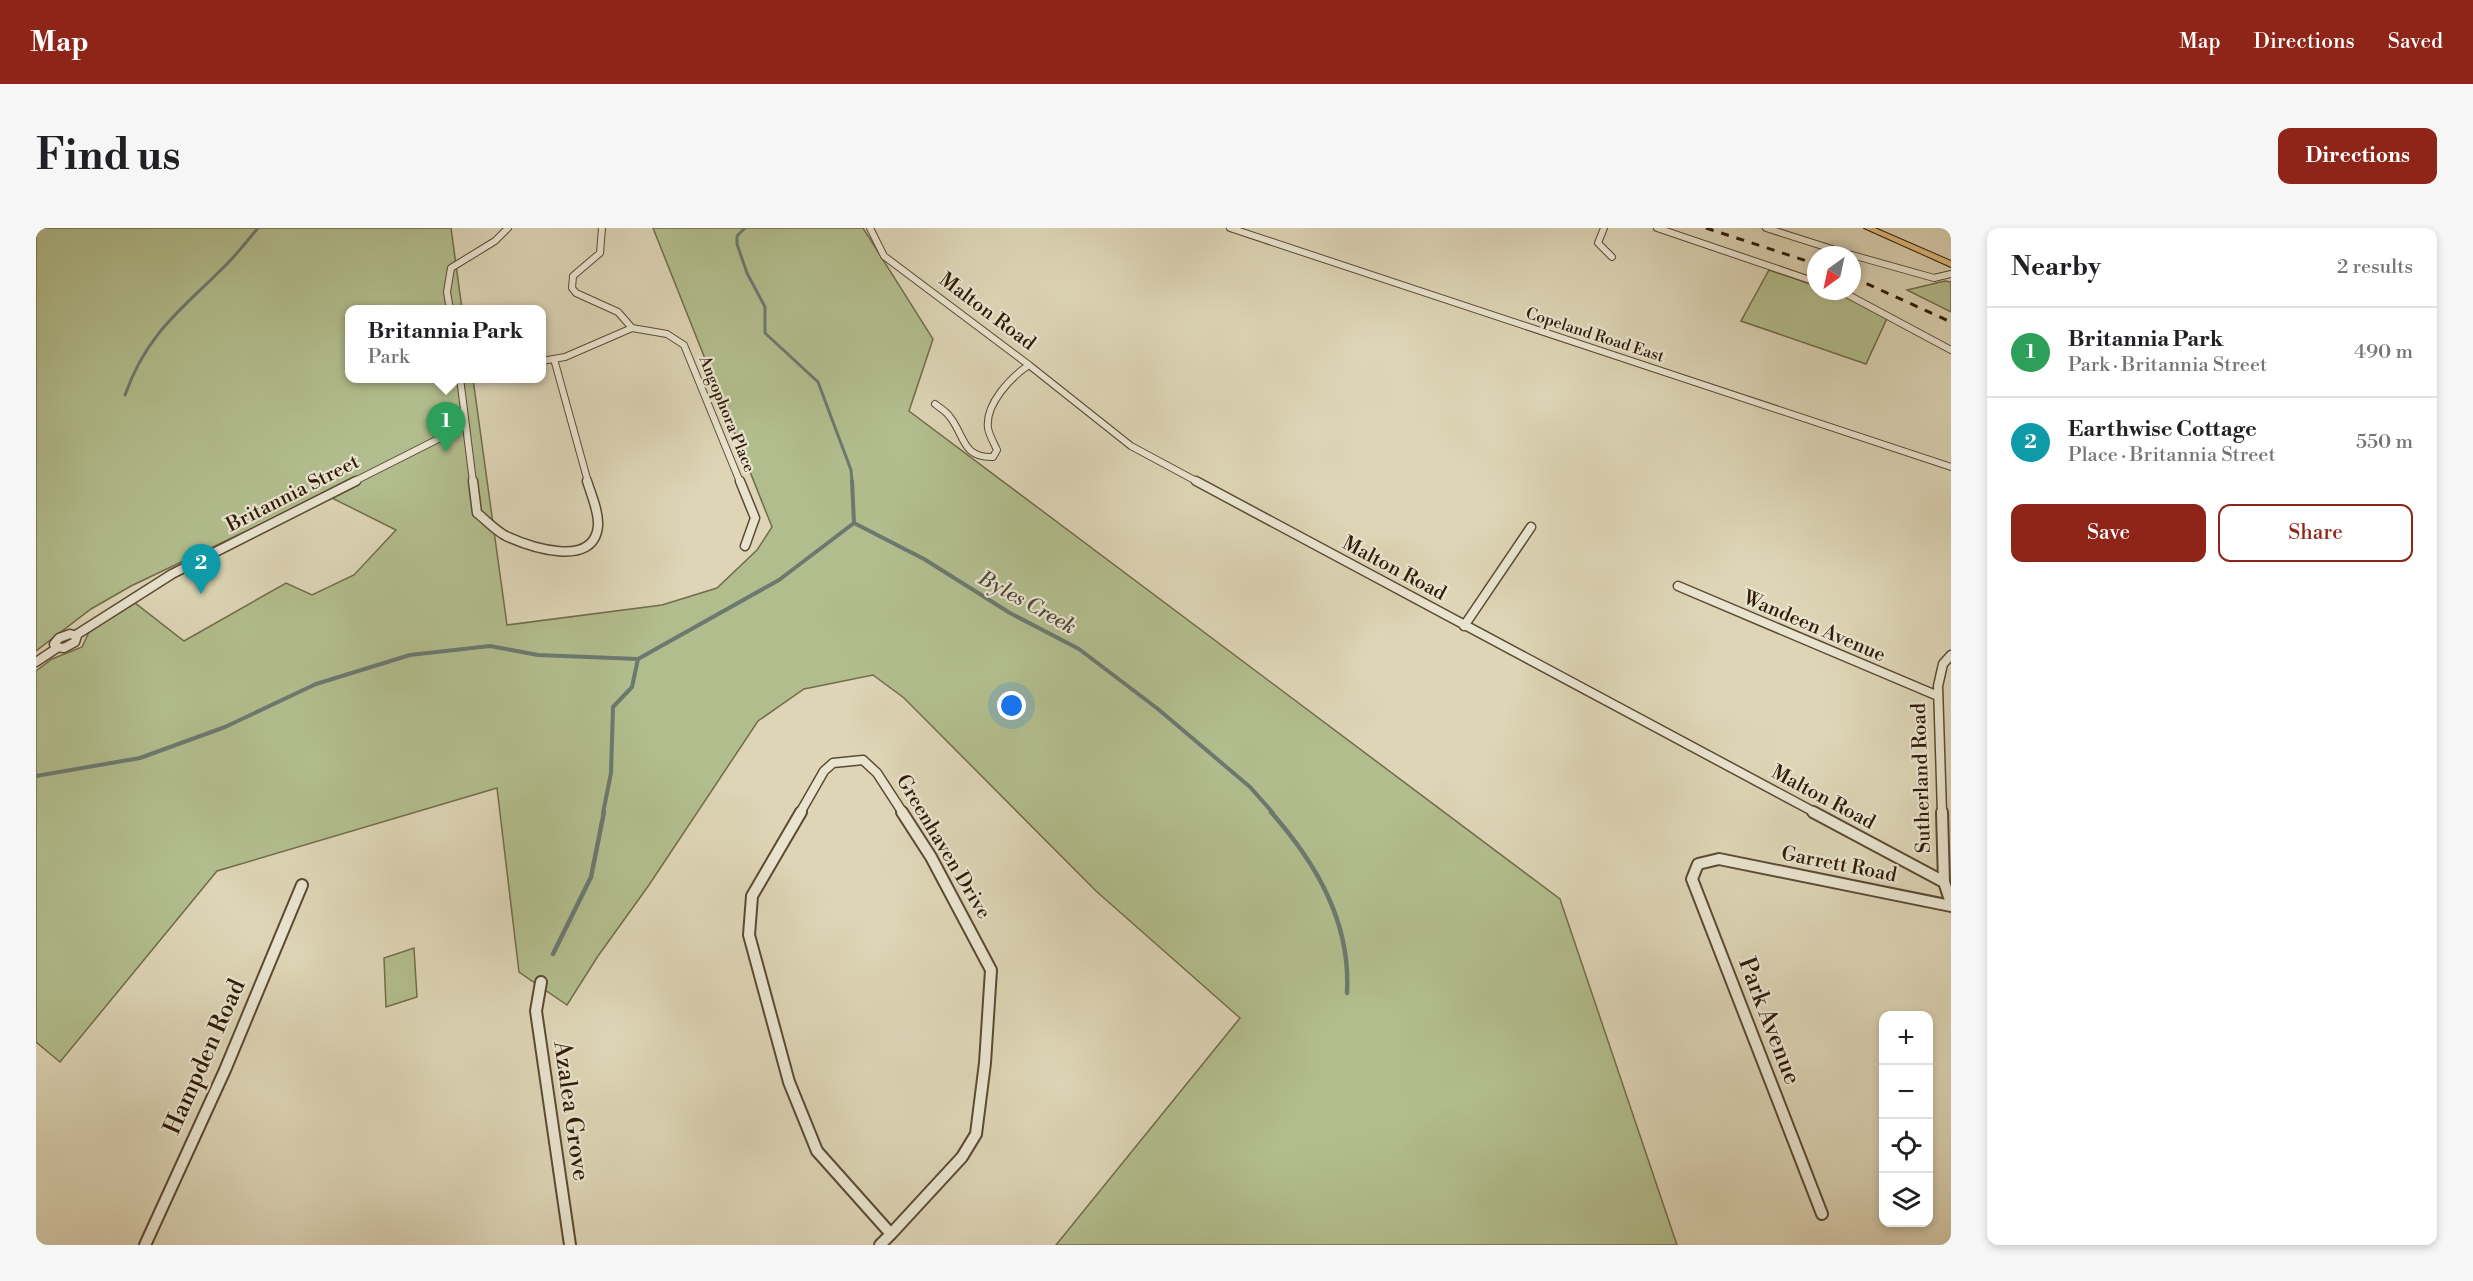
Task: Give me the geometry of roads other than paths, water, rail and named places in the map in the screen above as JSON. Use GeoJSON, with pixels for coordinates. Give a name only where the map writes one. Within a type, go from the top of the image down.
{"type":"FeatureCollection","features":[{"type":"Feature","properties":{"kind":"main road"},"geometry":{"type":"LineString","coordinates":[[1868,228],[1951,264]]}},
{"type":"Feature","properties":{"kind":"street"},"geometry":{"type":"LineString","coordinates":[[449,305],[447,292],[451,267],[495,241],[508,228]]}},
{"type":"Feature","properties":{"kind":"street"},"geometry":{"type":"LineString","coordinates":[[546,360],[565,357],[632,328],[618,312],[576,293],[572,288],[573,276],[600,253],[602,228]]}},
{"type":"Feature","properties":{"kind":"street","name":"Malton Road"},"geometry":{"type":"LineString","coordinates":[[870,228],[884,256],[1029,365],[1131,446],[1944,882]]}},
{"type":"Feature","properties":{"kind":"street","name":"Copeland Road East"},"geometry":{"type":"LineString","coordinates":[[1230,228],[1951,467]]}},
{"type":"Feature","properties":{"kind":"street"},"geometry":{"type":"LineString","coordinates":[[1604,228],[1598,243],[1612,257]]}},
{"type":"Feature","properties":{"kind":"street"},"geometry":{"type":"LineString","coordinates":[[1657,228],[1807,279]]}},
{"type":"Feature","properties":{"kind":"street"},"geometry":{"type":"LineString","coordinates":[[1766,228],[1823,246]]}},
{"type":"Feature","properties":{"kind":"street"},"geometry":{"type":"LineString","coordinates":[[1861,258],[1934,278],[1951,274]]}},
{"type":"Feature","properties":{"kind":"street"},"geometry":{"type":"LineString","coordinates":[[1858,300],[1951,350]]}},
{"type":"Feature","properties":{"kind":"street","name":"Angophora Place"},"geometry":{"type":"LineString","coordinates":[[632,328],[667,334],[684,345],[755,518],[745,546]]}},
{"type":"Feature","properties":{"kind":"street"},"geometry":{"type":"LineString","coordinates":[[461,383],[477,513],[505,536],[561,553],[577,551],[591,543],[596,536],[599,529],[598,520],[554,359]]}},
{"type":"Feature","properties":{"kind":"street"},"geometry":{"type":"LineString","coordinates":[[935,404],[948,413],[963,443],[972,454],[985,458],[993,457],[997,450],[988,426],[992,405],[1020,370],[1029,365]]}},
{"type":"Feature","properties":{"kind":"street","name":"Britannia Street"},"geometry":{"type":"LineString","coordinates":[[36,662],[57,648],[72,644],[77,639],[76,634],[172,574],[466,425]]}},
{"type":"Feature","properties":{"kind":"street"},"geometry":{"type":"LineString","coordinates":[[1464,626],[1531,526]]}},
{"type":"Feature","properties":{"kind":"street","name":"Wandeen Avenue"},"geometry":{"type":"LineString","coordinates":[[1678,586],[1938,696]]}},
{"type":"Feature","properties":{"kind":"street","name":"Sutherland Road"},"geometry":{"type":"LineString","coordinates":[[1951,655],[1943,664],[1939,675],[1938,696],[1944,882],[1951,904]]}},
{"type":"Feature","properties":{"kind":"street","name":"Greenhaven Drive"},"geometry":{"type":"LineString","coordinates":[[880,1245],[891,1234],[962,1157],[976,1134],[985,1063],[991,970],[931,857],[877,773],[863,760],[833,763],[818,781],[752,896],[749,935],[789,1082],[816,1151],[891,1234]]}},
{"type":"Feature","properties":{"kind":"street","name":"Garrett Road"},"geometry":{"type":"LineString","coordinates":[[1719,859],[1951,904]]}},
{"type":"Feature","properties":{"kind":"street","name":"Park Avenue"},"geometry":{"type":"LineString","coordinates":[[1719,859],[1698,864],[1692,879],[1822,1214]]}},
{"type":"Feature","properties":{"kind":"street","name":"Hampden Road"},"geometry":{"type":"LineString","coordinates":[[145,1245],[225,1070],[302,885]]}},
{"type":"Feature","properties":{"kind":"street","name":"Azalea Grove"},"geometry":{"type":"LineString","coordinates":[[541,982],[536,1011],[570,1245]]}},
{"type":"Feature","properties":{"kind":"waterway"},"geometry":{"type":"LineString","coordinates":[[125,395],[134,373],[155,339],[258,228]]}},
{"type":"Feature","properties":{"kind":"waterway","name":"Byles Creek"},"geometry":{"type":"LineString","coordinates":[[745,228],[737,236],[737,244],[747,273],[765,307],[765,333],[818,382],[851,470],[852,482]]}},
{"type":"Feature","properties":{"kind":"waterway","name":"Byles Creek"},"geometry":{"type":"LineString","coordinates":[[852,481],[854,523]]}},
{"type":"Feature","properties":{"kind":"waterway"},"geometry":{"type":"LineString","coordinates":[[638,659],[779,580],[854,523]]}},
{"type":"Feature","properties":{"kind":"waterway","name":"Byles Creek"},"geometry":{"type":"LineString","coordinates":[[854,523],[924,559],[1010,613],[1079,649],[1158,709],[1250,787],[1273,813]]}},
{"type":"Feature","properties":{"kind":"waterway"},"geometry":{"type":"LineString","coordinates":[[36,776],[140,758],[225,727],[316,684],[410,655],[490,646],[538,655],[638,659]]}},
{"type":"Feature","properties":{"kind":"waterway"},"geometry":{"type":"LineString","coordinates":[[603,813],[611,773],[613,707],[632,687],[638,659]]}},
{"type":"Feature","properties":{"kind":"waterway"},"geometry":{"type":"LineString","coordinates":[[553,954],[591,877],[604,812]]}},
{"type":"Feature","properties":{"kind":"waterway","name":"Byles Creek"},"geometry":{"type":"LineString","coordinates":[[1271,812],[1316,873],[1337,918],[1347,967],[1347,993]]}},
{"type":"Feature","properties":{"kind":"railway"},"geometry":{"type":"LineString","coordinates":[[1706,228],[1807,261]]}},
{"type":"Feature","properties":{"kind":"railway"},"geometry":{"type":"LineString","coordinates":[[1861,281],[1951,322]]}},
{"type":"Feature","properties":{"kind":"place","name":"Britannia Park"},"geometry":{"type":"Point","coordinates":[446,452]}},
{"type":"Feature","properties":{"kind":"place","name":"Earthwise Cottage"},"geometry":{"type":"Point","coordinates":[201,594]}}]}
